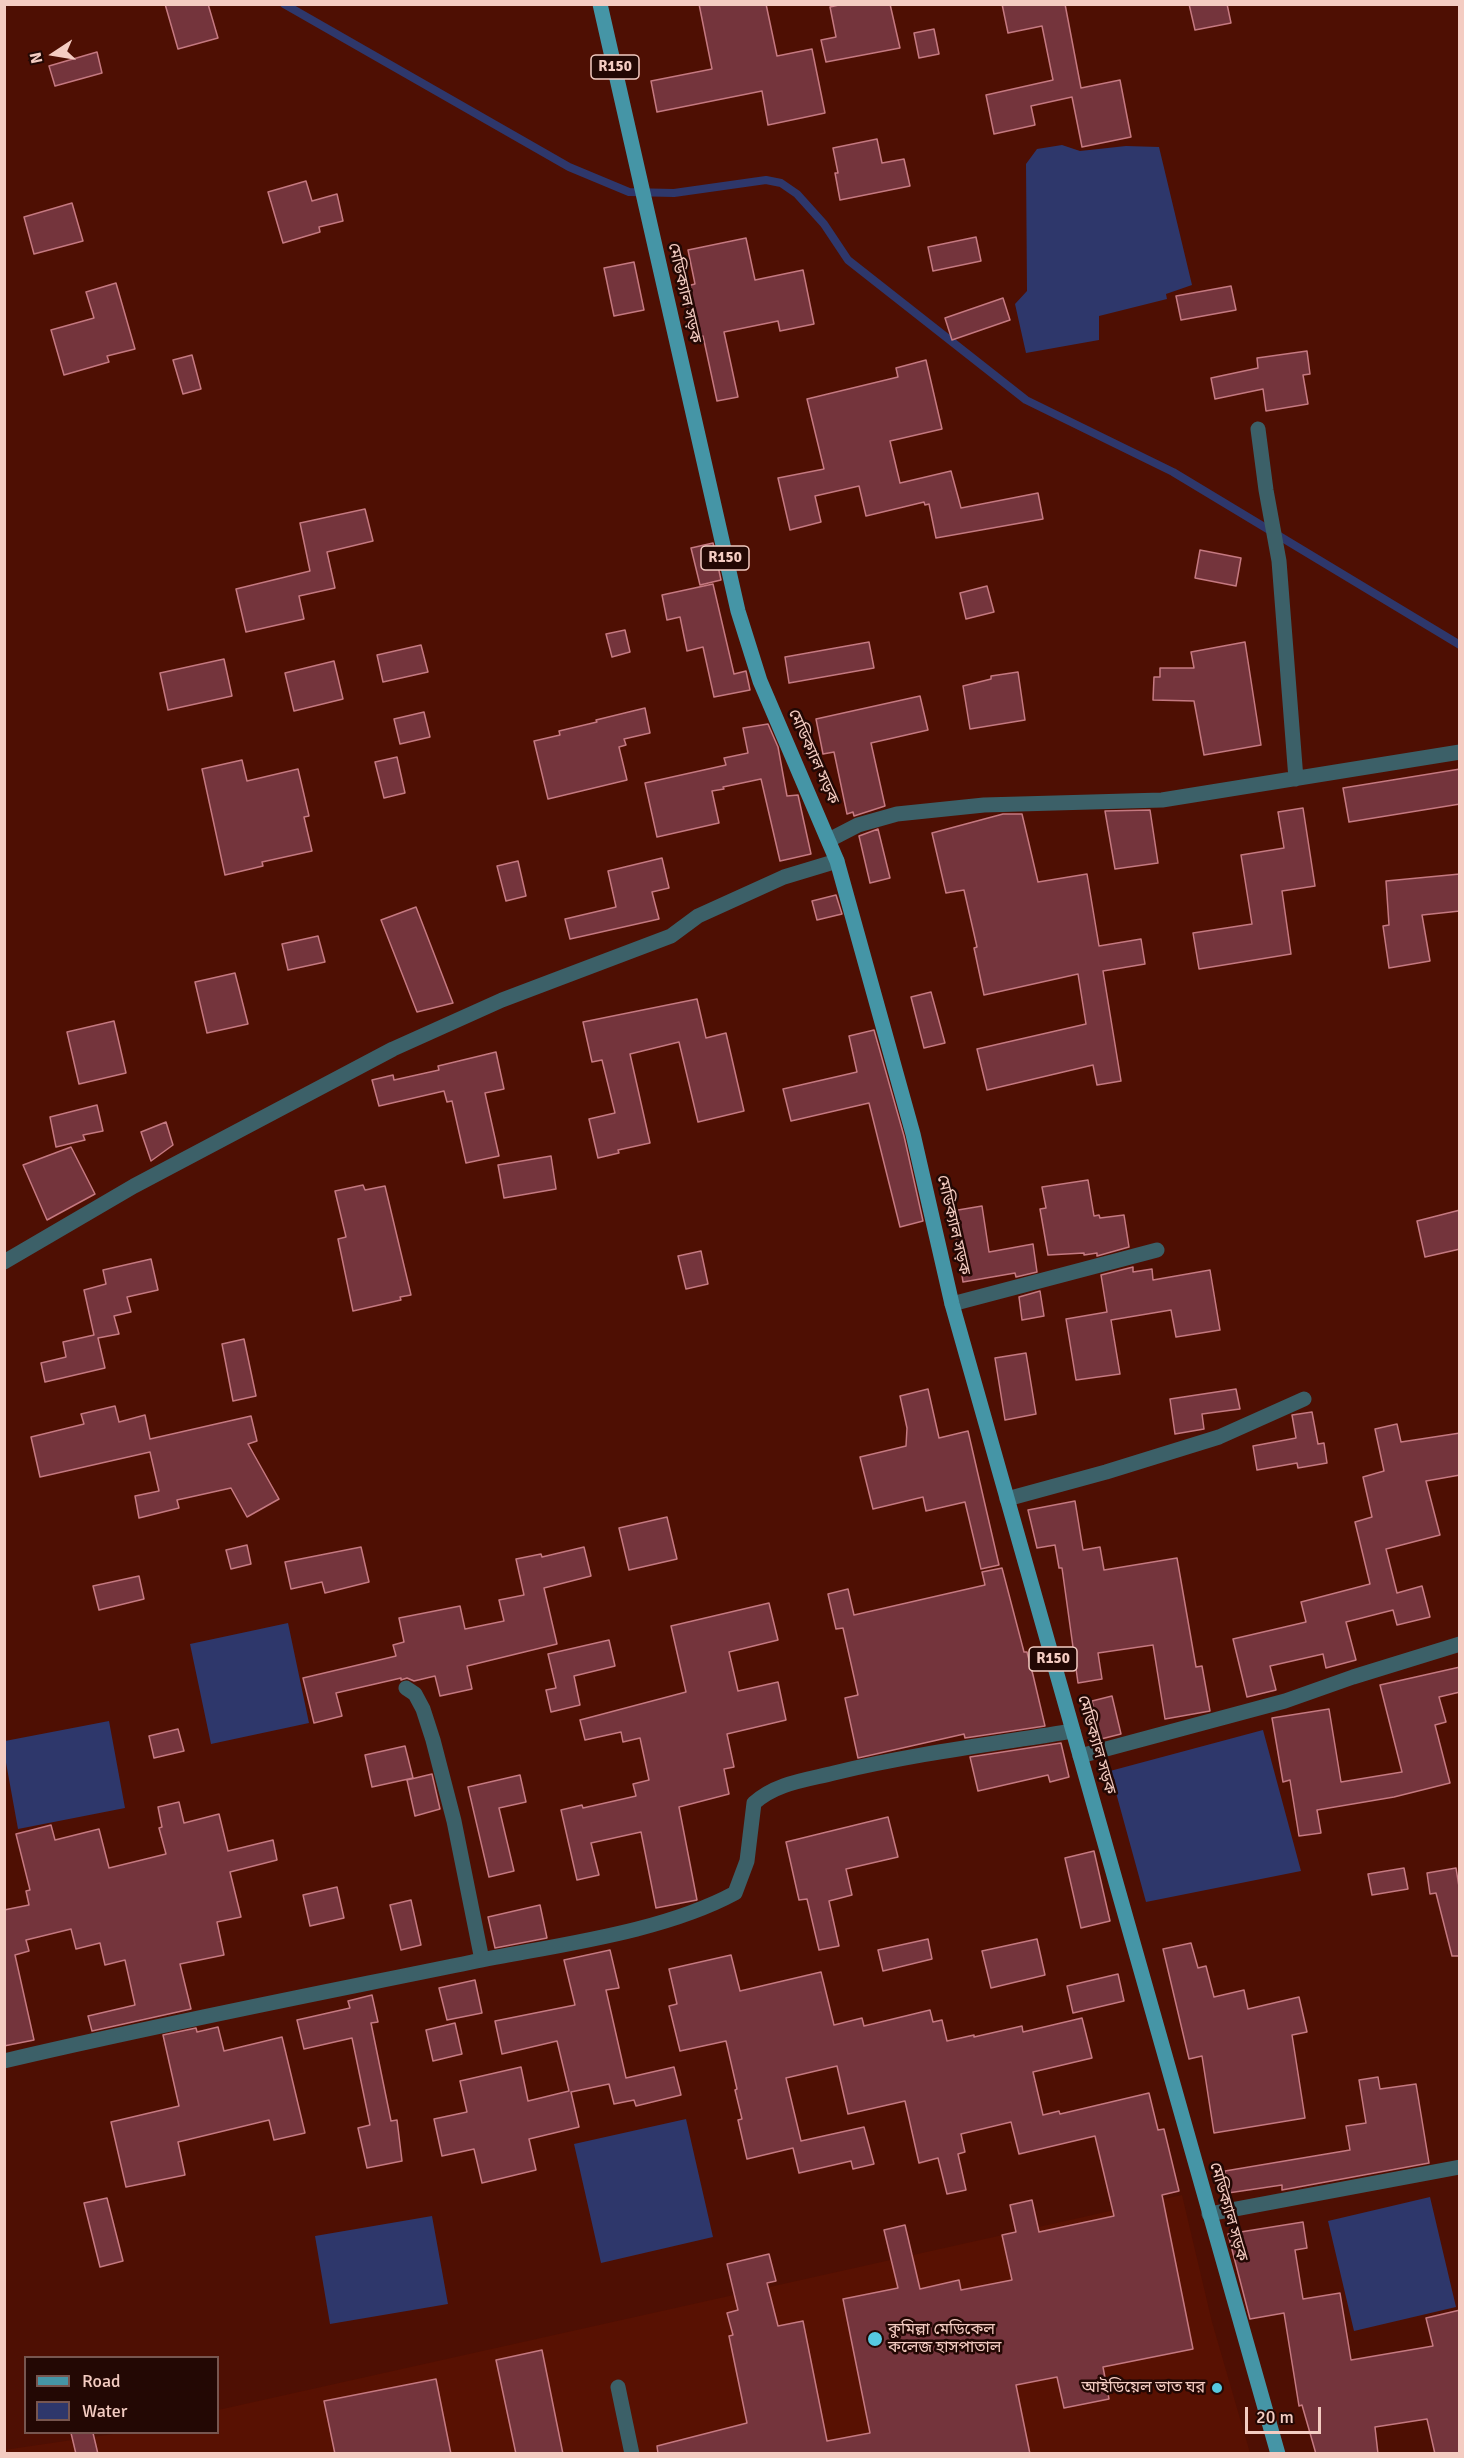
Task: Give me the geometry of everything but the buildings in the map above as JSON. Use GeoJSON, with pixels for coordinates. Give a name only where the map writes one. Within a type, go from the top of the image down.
{"type":"FeatureCollection","features":[{"type":"Feature","properties":{"kind":"main road","name":"মেডিক্যাল সড়ক"},"geometry":{"type":"LineString","coordinates":[[600,4],[738,611],[760,681],[837,861],[913,1134],[952,1304],[1278,2454]]}},
{"type":"Feature","properties":{"kind":"street"},"geometry":{"type":"LineString","coordinates":[[1258,429],[1279,561],[1296,779]]}},
{"type":"Feature","properties":{"kind":"street"},"geometry":{"type":"LineString","coordinates":[[829,840],[858,825],[897,814],[984,805],[1162,800],[1460,752]]}},
{"type":"Feature","properties":{"kind":"street"},"geometry":{"type":"LineString","coordinates":[[4,1262],[134,1186],[393,1049],[502,1000],[671,936],[698,916],[784,876],[837,861]]}},
{"type":"Feature","properties":{"kind":"street"},"geometry":{"type":"LineString","coordinates":[[952,1304],[1157,1250]]}},
{"type":"Feature","properties":{"kind":"street"},"geometry":{"type":"LineString","coordinates":[[1007,1499],[1220,1437],[1304,1399]]}},
{"type":"Feature","properties":{"kind":"street"},"geometry":{"type":"LineString","coordinates":[[1080,1756],[1285,1701],[1460,1644]]}},
{"type":"Feature","properties":{"kind":"street"},"geometry":{"type":"LineString","coordinates":[[406,1688],[415,1694],[423,1709],[433,1740],[454,1821],[482,1960]]}},
{"type":"Feature","properties":{"kind":"street"},"geometry":{"type":"LineString","coordinates":[[4,2061],[132,2031],[601,1937],[693,1913],[735,1893],[747,1861],[754,1803],[764,1794],[782,1786],[879,1762],[1073,1731]]}},
{"type":"Feature","properties":{"kind":"street"},"geometry":{"type":"LineString","coordinates":[[1209,2214],[1460,2167]]}},
{"type":"Feature","properties":{"kind":"street"},"geometry":{"type":"LineString","coordinates":[[618,2387],[632,2454]]}},
{"type":"Feature","properties":{"kind":"shaded area","name":"কুমিল্লা মেডিকেল কলেজ হাসপাতাল"},"geometry":{"type":"Polygon","coordinates":[[[1182,2195],[1212,2322],[1250,2453],[5,2454],[4,2450],[113,2434],[219,2434],[219,2410],[1182,2195]]]}},
{"type":"Feature","properties":{"kind":"water"},"geometry":{"type":"Polygon","coordinates":[[[1062,145],[1080,151],[1126,146],[1159,147],[1192,285],[1166,294],[1167,299],[1099,316],[1099,340],[1026,353],[1015,304],[1027,291],[1026,164],[1037,149],[1062,145]]]}},
{"type":"Feature","properties":{"kind":"water"},"geometry":{"type":"Polygon","coordinates":[[[288,1623],[309,1723],[211,1744],[190,1644],[288,1623]]]}},
{"type":"Feature","properties":{"kind":"water"},"geometry":{"type":"Polygon","coordinates":[[[109,1721],[125,1808],[18,1829],[5,1757],[5,1741],[109,1721]]]}},
{"type":"Feature","properties":{"kind":"water"},"geometry":{"type":"Polygon","coordinates":[[[1263,1730],[1301,1871],[1146,1902],[1110,1771],[1263,1730]]]}},
{"type":"Feature","properties":{"kind":"water"},"geometry":{"type":"Polygon","coordinates":[[[686,2119],[713,2237],[601,2263],[574,2144],[686,2119]]]}},
{"type":"Feature","properties":{"kind":"water"},"geometry":{"type":"Polygon","coordinates":[[[1430,2197],[1456,2307],[1354,2331],[1328,2221],[1430,2197]]]}},
{"type":"Feature","properties":{"kind":"water"},"geometry":{"type":"Polygon","coordinates":[[[432,2216],[448,2304],[330,2324],[315,2236],[432,2216]]]}},
{"type":"Feature","properties":{"kind":"waterway"},"geometry":{"type":"LineString","coordinates":[[284,4],[569,167],[629,192],[674,193],[766,180],[781,183],[797,194],[824,224],[848,260],[1026,400],[1173,472],[1460,645]]}},
{"type":"Feature","properties":{"kind":"place","name":"কুমিল্লা মেডিকেল কলেজ হাসপাতাল"},"geometry":{"type":"Point","coordinates":[875,2339]}},
{"type":"Feature","properties":{"kind":"place","name":"আইডিয়েল ভাত ঘর"},"geometry":{"type":"Point","coordinates":[1217,2388]}}]}
